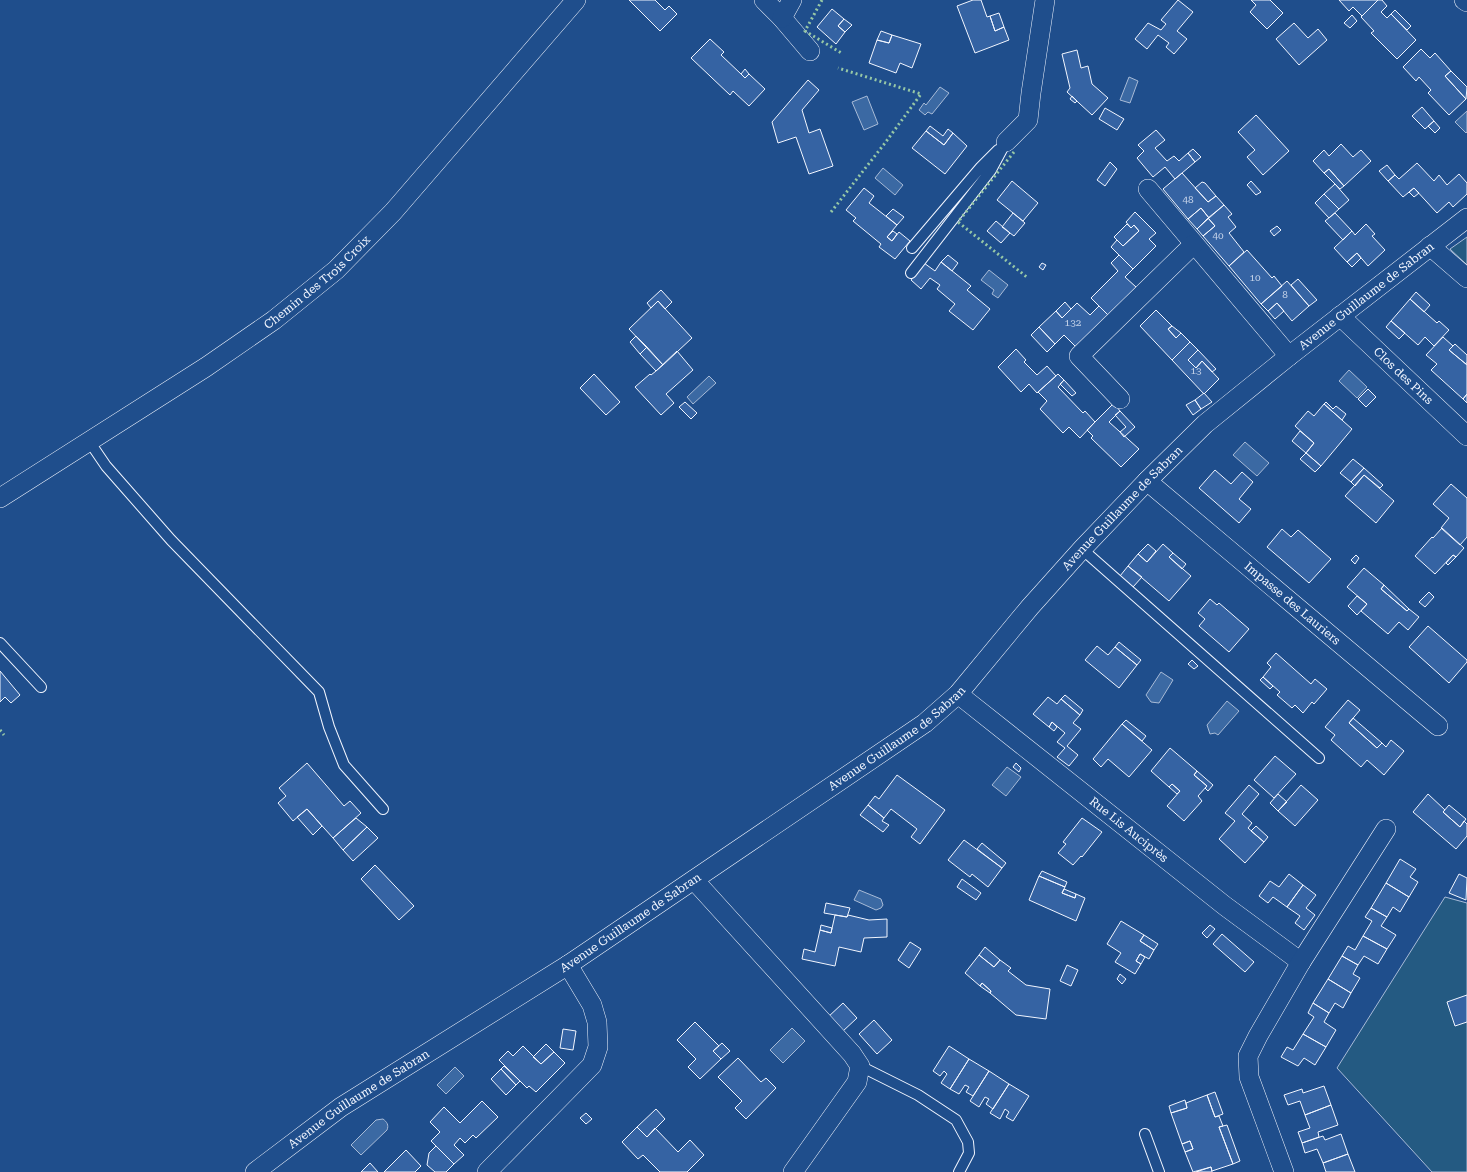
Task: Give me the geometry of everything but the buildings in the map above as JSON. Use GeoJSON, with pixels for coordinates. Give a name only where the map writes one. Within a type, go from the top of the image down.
{"type":"FeatureCollection","features":[{"type":"Feature","properties":{"kind":"street","name":"Chemin des Trois Croix"},"geometry":{"type":"LineString","coordinates":[[0,498],[206,367],[268,325],[336,270],[392,212],[576,0]]}},
{"type":"Feature","properties":{"kind":"street"},"geometry":{"type":"LineString","coordinates":[[764,0],[782,18],[810,51]]}},
{"type":"Feature","properties":{"kind":"street"},"geometry":{"type":"LineString","coordinates":[[782,18],[792,0]]}},
{"type":"Feature","properties":{"kind":"street"},"geometry":{"type":"LineString","coordinates":[[1006,142],[1028,120],[1045,0]]}},
{"type":"Feature","properties":{"kind":"street"},"geometry":{"type":"LineString","coordinates":[[1148,189],[1289,356]]}},
{"type":"Feature","properties":{"kind":"street","name":"Avenue Guillaume de Sabran"},"geometry":{"type":"LineString","coordinates":[[255,1172],[341,1107],[568,965],[925,723],[958,694],[1030,607],[1082,549],[1147,481],[1205,424],[1289,356],[1467,218]]}},
{"type":"Feature","properties":{"kind":"street"},"geometry":{"type":"LineString","coordinates":[[1120,399],[1079,356],[1194,244]]}},
{"type":"Feature","properties":{"kind":"street"},"geometry":{"type":"LineString","coordinates":[[1430,246],[1467,278]]}},
{"type":"Feature","properties":{"kind":"street","name":"Clos des Pins"},"geometry":{"type":"LineString","coordinates":[[1340,316],[1467,436]]}},
{"type":"Feature","properties":{"kind":"street","name":"Impasse des Lauriers"},"geometry":{"type":"LineString","coordinates":[[1147,481],[1438,726]]}},
{"type":"Feature","properties":{"kind":"street","name":"Rue Lis Auciprès"},"geometry":{"type":"LineString","coordinates":[[958,694],[1225,906],[1301,962]]}},
{"type":"Feature","properties":{"kind":"street"},"geometry":{"type":"LineString","coordinates":[[1284,1172],[1249,1077],[1248,1056],[1301,962],[1386,829]]}},
{"type":"Feature","properties":{"kind":"street"},"geometry":{"type":"LineString","coordinates":[[694,880],[852,1054],[860,1066],[857,1082],[793,1172]]}},
{"type":"Feature","properties":{"kind":"street"},"geometry":{"type":"LineString","coordinates":[[487,1172],[592,1065],[598,1047],[597,1022],[592,1005],[568,965]]}},
{"type":"Feature","properties":{"kind":"lane"},"geometry":{"type":"LineString","coordinates":[[912,248],[981,167],[1006,142]]}},
{"type":"Feature","properties":{"kind":"lane"},"geometry":{"type":"LineString","coordinates":[[910,274],[990,170],[1006,142]]}},
{"type":"Feature","properties":{"kind":"lane"},"geometry":{"type":"LineString","coordinates":[[89,441],[106,466],[171,540],[320,692],[329,727],[344,764],[383,809]]}},
{"type":"Feature","properties":{"kind":"lane"},"geometry":{"type":"LineString","coordinates":[[1082,549],[1319,758]]}},
{"type":"Feature","properties":{"kind":"lane"},"geometry":{"type":"LineString","coordinates":[[0,643],[41,687]]}},
{"type":"Feature","properties":{"kind":"lane"},"geometry":{"type":"LineString","coordinates":[[860,1066],[918,1095],[956,1120],[968,1142],[969,1154],[959,1172]]}},
{"type":"Feature","properties":{"kind":"lane"},"geometry":{"type":"LineString","coordinates":[[1145,1134],[1160,1172]]}},
{"type":"Feature","properties":{"kind":"shaded area"},"geometry":{"type":"Polygon","coordinates":[[[1129,77],[1138,81],[1130,103],[1120,100],[1129,77]]]}},
{"type":"Feature","properties":{"kind":"shaded area"},"geometry":{"type":"Polygon","coordinates":[[[940,87],[949,93],[932,114],[928,112],[925,115],[919,110],[924,103],[926,105],[940,87]]]}},
{"type":"Feature","properties":{"kind":"shaded area"},"geometry":{"type":"Polygon","coordinates":[[[867,96],[878,124],[864,130],[852,102],[867,96]]]}},
{"type":"Feature","properties":{"kind":"shaded area"},"geometry":{"type":"Polygon","coordinates":[[[1467,111],[1467,132],[1466,133],[1455,122],[1467,111]]]}},
{"type":"Feature","properties":{"kind":"shaded area"},"geometry":{"type":"Polygon","coordinates":[[[883,168],[903,185],[895,195],[875,178],[883,168]]]}},
{"type":"Feature","properties":{"kind":"shaded area"},"geometry":{"type":"Polygon","coordinates":[[[1467,237],[1467,265],[1450,249],[1467,237]]]}},
{"type":"Feature","properties":{"kind":"shaded area"},"geometry":{"type":"Polygon","coordinates":[[[989,270],[1008,285],[998,298],[992,294],[994,290],[981,280],[989,270]]]}},
{"type":"Feature","properties":{"kind":"shaded area"},"geometry":{"type":"Polygon","coordinates":[[[1349,370],[1367,387],[1357,398],[1339,381],[1349,370]]]}},
{"type":"Feature","properties":{"kind":"shaded area"},"geometry":{"type":"Polygon","coordinates":[[[709,376],[716,383],[693,404],[687,397],[709,376]]]}},
{"type":"Feature","properties":{"kind":"shaded area"},"geometry":{"type":"Polygon","coordinates":[[[1245,442],[1269,463],[1257,476],[1233,455],[1245,442]]]}},
{"type":"Feature","properties":{"kind":"shaded area"},"geometry":{"type":"Polygon","coordinates":[[[1161,672],[1173,680],[1159,703],[1151,702],[1146,695],[1161,672]]]}},
{"type":"Feature","properties":{"kind":"shaded area"},"geometry":{"type":"Polygon","coordinates":[[[1227,701],[1239,711],[1218,735],[1215,733],[1210,734],[1207,725],[1227,701]]]}},
{"type":"Feature","properties":{"kind":"shaded area"},"geometry":{"type":"Polygon","coordinates":[[[1007,767],[1021,777],[1006,796],[992,785],[1007,767]]]}},
{"type":"Feature","properties":{"kind":"shaded area"},"geometry":{"type":"Polygon","coordinates":[[[859,890],[881,899],[883,905],[881,908],[876,910],[854,900],[859,890]]]}},
{"type":"Feature","properties":{"kind":"shaded area"},"geometry":{"type":"Polygon","coordinates":[[[1445,897],[1467,903],[1467,1172],[1432,1172],[1337,1068],[1445,897]]]}},
{"type":"Feature","properties":{"kind":"shaded area"},"geometry":{"type":"Polygon","coordinates":[[[792,1028],[805,1041],[783,1063],[770,1050],[792,1028]]]}},
{"type":"Feature","properties":{"kind":"shaded area"},"geometry":{"type":"Polygon","coordinates":[[[455,1067],[464,1076],[446,1094],[437,1085],[455,1067]]]}},
{"type":"Feature","properties":{"kind":"shaded area"},"geometry":{"type":"Polygon","coordinates":[[[383,1119],[386,1121],[388,1127],[387,1130],[361,1155],[351,1145],[376,1120],[383,1119]]]}},
{"type":"Feature","properties":{"kind":"hedge"},"geometry":{"type":"LineString","coordinates":[[822,0],[805,31],[843,54]]}},
{"type":"Feature","properties":{"kind":"hedge"},"geometry":{"type":"LineString","coordinates":[[831,212],[921,94],[838,68]]}},
{"type":"Feature","properties":{"kind":"hedge"},"geometry":{"type":"LineString","coordinates":[[1014,152],[958,222],[1028,278]]}},
{"type":"Feature","properties":{"kind":"hedge"},"geometry":{"type":"LineString","coordinates":[[0,730],[4,735]]}}]}
